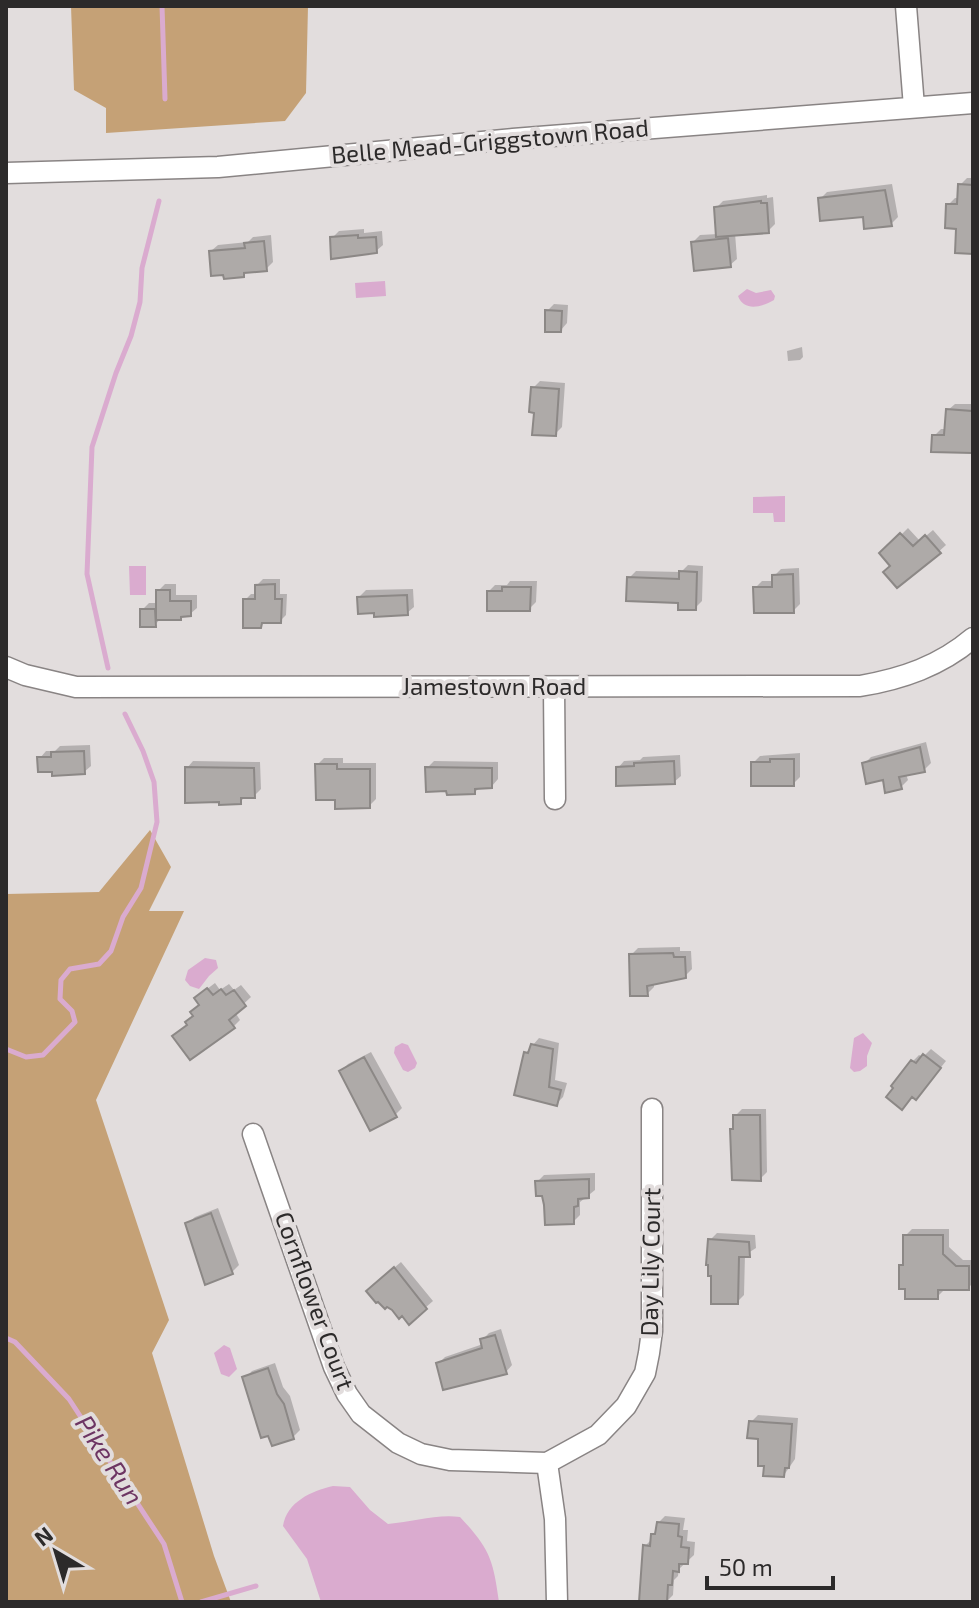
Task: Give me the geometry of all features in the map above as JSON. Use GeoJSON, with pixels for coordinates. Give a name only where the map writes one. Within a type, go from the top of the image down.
{"type":"FeatureCollection","features":[{"type":"Feature","properties":{"kind":"street"},"geometry":{"type":"LineString","coordinates":[[906,6],[914,107]]}},
{"type":"Feature","properties":{"kind":"street","name":"Belle Mead-Griggstown Road"},"geometry":{"type":"LineString","coordinates":[[6,173],[218,167],[513,139],[973,103]]}},
{"type":"Feature","properties":{"kind":"street","name":"Jamestown Road"},"geometry":{"type":"LineString","coordinates":[[6,667],[25,675],[76,687],[860,686],[916,673],[942,661],[973,638]]}},
{"type":"Feature","properties":{"kind":"street"},"geometry":{"type":"LineString","coordinates":[[554,687],[555,799]]}},
{"type":"Feature","properties":{"kind":"street","name":"Day Lily Court"},"geometry":{"type":"LineString","coordinates":[[547,1463],[574,1450],[607,1427],[626,1406],[645,1373],[652,1331],[652,1109]]}},
{"type":"Feature","properties":{"kind":"street","name":"Cornflower Court"},"geometry":{"type":"LineString","coordinates":[[253,1134],[334,1367],[361,1414],[398,1443],[421,1454],[450,1460],[547,1463]]}},
{"type":"Feature","properties":{"kind":"street"},"geometry":{"type":"LineString","coordinates":[[547,1463],[555,1519],[557,1602]]}},
{"type":"Feature","properties":{"kind":"shaded area"},"geometry":{"type":"Polygon","coordinates":[[[71,6],[308,6],[306,93],[285,121],[106,133],[106,108],[74,90],[71,6]]]}},
{"type":"Feature","properties":{"kind":"shaded area"},"geometry":{"type":"Polygon","coordinates":[[[385,281],[386,296],[356,298],[355,283],[385,281]]]}},
{"type":"Feature","properties":{"kind":"shaded area"},"geometry":{"type":"Polygon","coordinates":[[[747,289],[756,293],[771,290],[774,300],[759,306],[744,304],[738,296],[747,289]]]}},
{"type":"Feature","properties":{"kind":"shaded area"},"geometry":{"type":"Polygon","coordinates":[[[785,496],[785,522],[774,522],[773,513],[753,513],[753,497],[785,496]]]}},
{"type":"Feature","properties":{"kind":"shaded area"},"geometry":{"type":"Polygon","coordinates":[[[129,566],[146,566],[146,595],[130,595],[129,566]]]}},
{"type":"Feature","properties":{"kind":"shaded area"},"geometry":{"type":"Polygon","coordinates":[[[150,830],[171,867],[149,911],[184,911],[96,1100],[169,1320],[152,1353],[231,1602],[6,1602],[6,894],[99,892],[150,830]]]}},
{"type":"Feature","properties":{"kind":"shaded area"},"geometry":{"type":"Polygon","coordinates":[[[205,958],[216,960],[218,968],[199,989],[190,986],[185,980],[188,970],[205,958]]]}},
{"type":"Feature","properties":{"kind":"shaded area"},"geometry":{"type":"Polygon","coordinates":[[[863,1033],[872,1043],[867,1066],[854,1072],[850,1068],[854,1038],[863,1033]]]}},
{"type":"Feature","properties":{"kind":"shaded area"},"geometry":{"type":"Polygon","coordinates":[[[402,1043],[408,1045],[417,1063],[408,1072],[403,1070],[394,1053],[395,1047],[402,1043]]]}},
{"type":"Feature","properties":{"kind":"shaded area"},"geometry":{"type":"Polygon","coordinates":[[[224,1345],[230,1348],[237,1369],[229,1377],[221,1374],[214,1353],[224,1345]]]}},
{"type":"Feature","properties":{"kind":"shaded area"},"geometry":{"type":"Polygon","coordinates":[[[333,1486],[350,1487],[370,1510],[388,1524],[433,1517],[460,1517],[488,1555],[499,1602],[321,1602],[307,1559],[283,1526],[289,1510],[301,1499],[333,1486]]]}},
{"type":"Feature","properties":{"kind":"building"},"geometry":{"type":"Polygon","coordinates":[[[958,184],[973,185],[973,254],[955,253],[956,229],[945,228],[946,204],[957,204],[958,184]]]}},
{"type":"Feature","properties":{"kind":"building"},"geometry":{"type":"Polygon","coordinates":[[[885,190],[892,226],[864,229],[863,217],[820,221],[818,198],[885,190]]]}},
{"type":"Feature","properties":{"kind":"building"},"geometry":{"type":"Polygon","coordinates":[[[761,201],[767,203],[769,233],[716,237],[714,207],[761,201]]]}},
{"type":"Feature","properties":{"kind":"building"},"geometry":{"type":"Polygon","coordinates":[[[358,235],[358,238],[376,237],[377,253],[331,259],[330,237],[358,235]]]}},
{"type":"Feature","properties":{"kind":"building"},"geometry":{"type":"Polygon","coordinates":[[[728,238],[731,267],[694,271],[691,242],[728,238]]]}},
{"type":"Feature","properties":{"kind":"building"},"geometry":{"type":"Polygon","coordinates":[[[264,241],[267,271],[224,279],[223,275],[211,276],[209,251],[245,248],[244,243],[264,241]]]}},
{"type":"Feature","properties":{"kind":"building"},"geometry":{"type":"Polygon","coordinates":[[[545,310],[562,311],[561,332],[545,332],[545,310]]]}},
{"type":"Feature","properties":{"kind":"building"},"geometry":{"type":"Polygon","coordinates":[[[531,387],[559,389],[556,436],[532,435],[534,413],[529,412],[531,387]]]}},
{"type":"Feature","properties":{"kind":"building"},"geometry":{"type":"Polygon","coordinates":[[[946,409],[972,411],[972,453],[931,452],[932,435],[944,435],[946,409]]]}},
{"type":"Feature","properties":{"kind":"building"},"geometry":{"type":"Polygon","coordinates":[[[900,533],[913,546],[925,535],[941,553],[897,588],[883,572],[890,566],[879,553],[900,533]]]}},
{"type":"Feature","properties":{"kind":"building"},"geometry":{"type":"Polygon","coordinates":[[[679,571],[697,572],[696,610],[678,610],[678,603],[626,601],[627,577],[679,579],[679,571]]]}},
{"type":"Feature","properties":{"kind":"building"},"geometry":{"type":"Polygon","coordinates":[[[793,574],[794,613],[754,613],[753,587],[772,587],[772,575],[793,574]]]}},
{"type":"Feature","properties":{"kind":"building"},"geometry":{"type":"Polygon","coordinates":[[[275,584],[275,599],[282,599],[281,623],[262,623],[261,628],[243,628],[243,599],[255,599],[255,585],[275,584]]]}},
{"type":"Feature","properties":{"kind":"building"},"geometry":{"type":"Polygon","coordinates":[[[502,587],[531,587],[530,611],[487,611],[487,591],[502,591],[502,587]]]}},
{"type":"Feature","properties":{"kind":"building"},"geometry":{"type":"Polygon","coordinates":[[[156,590],[170,590],[170,601],[191,601],[191,616],[181,617],[181,620],[156,620],[156,590]]]}},
{"type":"Feature","properties":{"kind":"building"},"geometry":{"type":"Polygon","coordinates":[[[407,595],[408,615],[374,617],[374,613],[358,614],[357,597],[407,595]]]}},
{"type":"Feature","properties":{"kind":"building"},"geometry":{"type":"Polygon","coordinates":[[[140,609],[155,609],[156,627],[140,627],[140,609]]]}},
{"type":"Feature","properties":{"kind":"building"},"geometry":{"type":"Polygon","coordinates":[[[920,747],[925,772],[899,777],[902,789],[885,793],[883,780],[866,784],[862,763],[920,747]]]}},
{"type":"Feature","properties":{"kind":"building"},"geometry":{"type":"Polygon","coordinates":[[[84,751],[85,774],[52,776],[52,772],[38,772],[37,757],[51,757],[51,752],[84,751]]]}},
{"type":"Feature","properties":{"kind":"building"},"geometry":{"type":"Polygon","coordinates":[[[770,759],[794,759],[794,786],[751,786],[751,762],[770,762],[770,759]]]}},
{"type":"Feature","properties":{"kind":"building"},"geometry":{"type":"Polygon","coordinates":[[[674,761],[675,784],[616,786],[616,767],[674,761]]]}},
{"type":"Feature","properties":{"kind":"building"},"geometry":{"type":"Polygon","coordinates":[[[315,764],[337,764],[337,769],[370,769],[370,808],[335,809],[335,800],[316,800],[315,764]]]}},
{"type":"Feature","properties":{"kind":"building"},"geometry":{"type":"Polygon","coordinates":[[[185,767],[254,768],[255,798],[241,798],[241,804],[185,803],[185,767]]]}},
{"type":"Feature","properties":{"kind":"building"},"geometry":{"type":"Polygon","coordinates":[[[425,767],[492,768],[492,788],[475,789],[475,794],[426,792],[425,767]]]}},
{"type":"Feature","properties":{"kind":"building"},"geometry":{"type":"Polygon","coordinates":[[[673,953],[674,957],[685,957],[686,978],[647,986],[648,996],[630,996],[629,954],[673,953]]]}},
{"type":"Feature","properties":{"kind":"building"},"geometry":{"type":"Polygon","coordinates":[[[207,988],[213,995],[221,989],[226,995],[234,990],[246,1006],[229,1020],[235,1028],[190,1060],[172,1036],[187,1025],[185,1022],[193,1016],[190,1012],[199,1005],[194,998],[207,988]]]}},
{"type":"Feature","properties":{"kind":"building"},"geometry":{"type":"Polygon","coordinates":[[[531,1044],[553,1049],[549,1087],[561,1090],[557,1106],[514,1095],[524,1052],[528,1053],[531,1044]]]}},
{"type":"Feature","properties":{"kind":"building"},"geometry":{"type":"Polygon","coordinates":[[[923,1054],[941,1068],[916,1100],[912,1097],[902,1110],[886,1097],[911,1060],[916,1063],[923,1054]]]}},
{"type":"Feature","properties":{"kind":"building"},"geometry":{"type":"Polygon","coordinates":[[[364,1057],[397,1117],[370,1131],[339,1071],[364,1057]]]}},
{"type":"Feature","properties":{"kind":"building"},"geometry":{"type":"Polygon","coordinates":[[[733,1115],[760,1115],[761,1181],[732,1180],[730,1129],[733,1129],[733,1115]]]}},
{"type":"Feature","properties":{"kind":"building"},"geometry":{"type":"Polygon","coordinates":[[[589,1179],[589,1198],[578,1199],[578,1206],[574,1207],[574,1224],[545,1225],[542,1196],[536,1196],[535,1181],[589,1179]]]}},
{"type":"Feature","properties":{"kind":"building"},"geometry":{"type":"Polygon","coordinates":[[[211,1213],[233,1274],[205,1285],[185,1223],[211,1213]]]}},
{"type":"Feature","properties":{"kind":"building"},"geometry":{"type":"Polygon","coordinates":[[[903,1235],[943,1235],[943,1254],[956,1266],[969,1266],[969,1290],[938,1290],[938,1299],[905,1299],[905,1289],[899,1289],[903,1235]]]}},
{"type":"Feature","properties":{"kind":"building"},"geometry":{"type":"Polygon","coordinates":[[[708,1239],[749,1242],[750,1257],[739,1257],[738,1304],[711,1304],[711,1276],[708,1276],[706,1265],[708,1239]]]}},
{"type":"Feature","properties":{"kind":"building"},"geometry":{"type":"Polygon","coordinates":[[[394,1267],[427,1309],[409,1325],[402,1316],[399,1319],[392,1310],[376,1303],[366,1291],[394,1267]]]}},
{"type":"Feature","properties":{"kind":"building"},"geometry":{"type":"Polygon","coordinates":[[[495,1335],[507,1374],[443,1390],[436,1363],[482,1348],[480,1339],[495,1335]]]}},
{"type":"Feature","properties":{"kind":"building"},"geometry":{"type":"Polygon","coordinates":[[[268,1368],[284,1404],[294,1439],[272,1446],[268,1436],[261,1438],[242,1377],[268,1368]]]}},
{"type":"Feature","properties":{"kind":"building"},"geometry":{"type":"Polygon","coordinates":[[[749,1421],[792,1424],[789,1468],[785,1468],[784,1477],[763,1476],[764,1466],[758,1466],[758,1439],[747,1438],[749,1421]]]}},
{"type":"Feature","properties":{"kind":"building"},"geometry":{"type":"Polygon","coordinates":[[[657,1522],[679,1524],[681,1547],[689,1548],[688,1564],[679,1564],[679,1572],[673,1571],[667,1602],[639,1602],[643,1545],[650,1546],[657,1522]]]}},
{"type":"Feature","properties":{"kind":"waterway"},"geometry":{"type":"LineString","coordinates":[[162,6],[165,99]]}},
{"type":"Feature","properties":{"kind":"waterway"},"geometry":{"type":"LineString","coordinates":[[108,668],[87,574],[92,447],[131,336],[140,302],[142,268],[159,201]]}},
{"type":"Feature","properties":{"kind":"waterway"},"geometry":{"type":"LineString","coordinates":[[6,1049],[26,1057],[43,1055],[75,1022],[72,1011],[60,999],[61,980],[70,969],[99,964],[111,951],[123,917],[141,888],[157,822],[154,782],[125,714]]}},
{"type":"Feature","properties":{"kind":"waterway","name":"Pike Run"},"geometry":{"type":"LineString","coordinates":[[6,1338],[15,1342],[69,1399],[164,1544],[182,1602]]}},
{"type":"Feature","properties":{"kind":"waterway"},"geometry":{"type":"LineString","coordinates":[[201,1602],[256,1586]]}}]}
